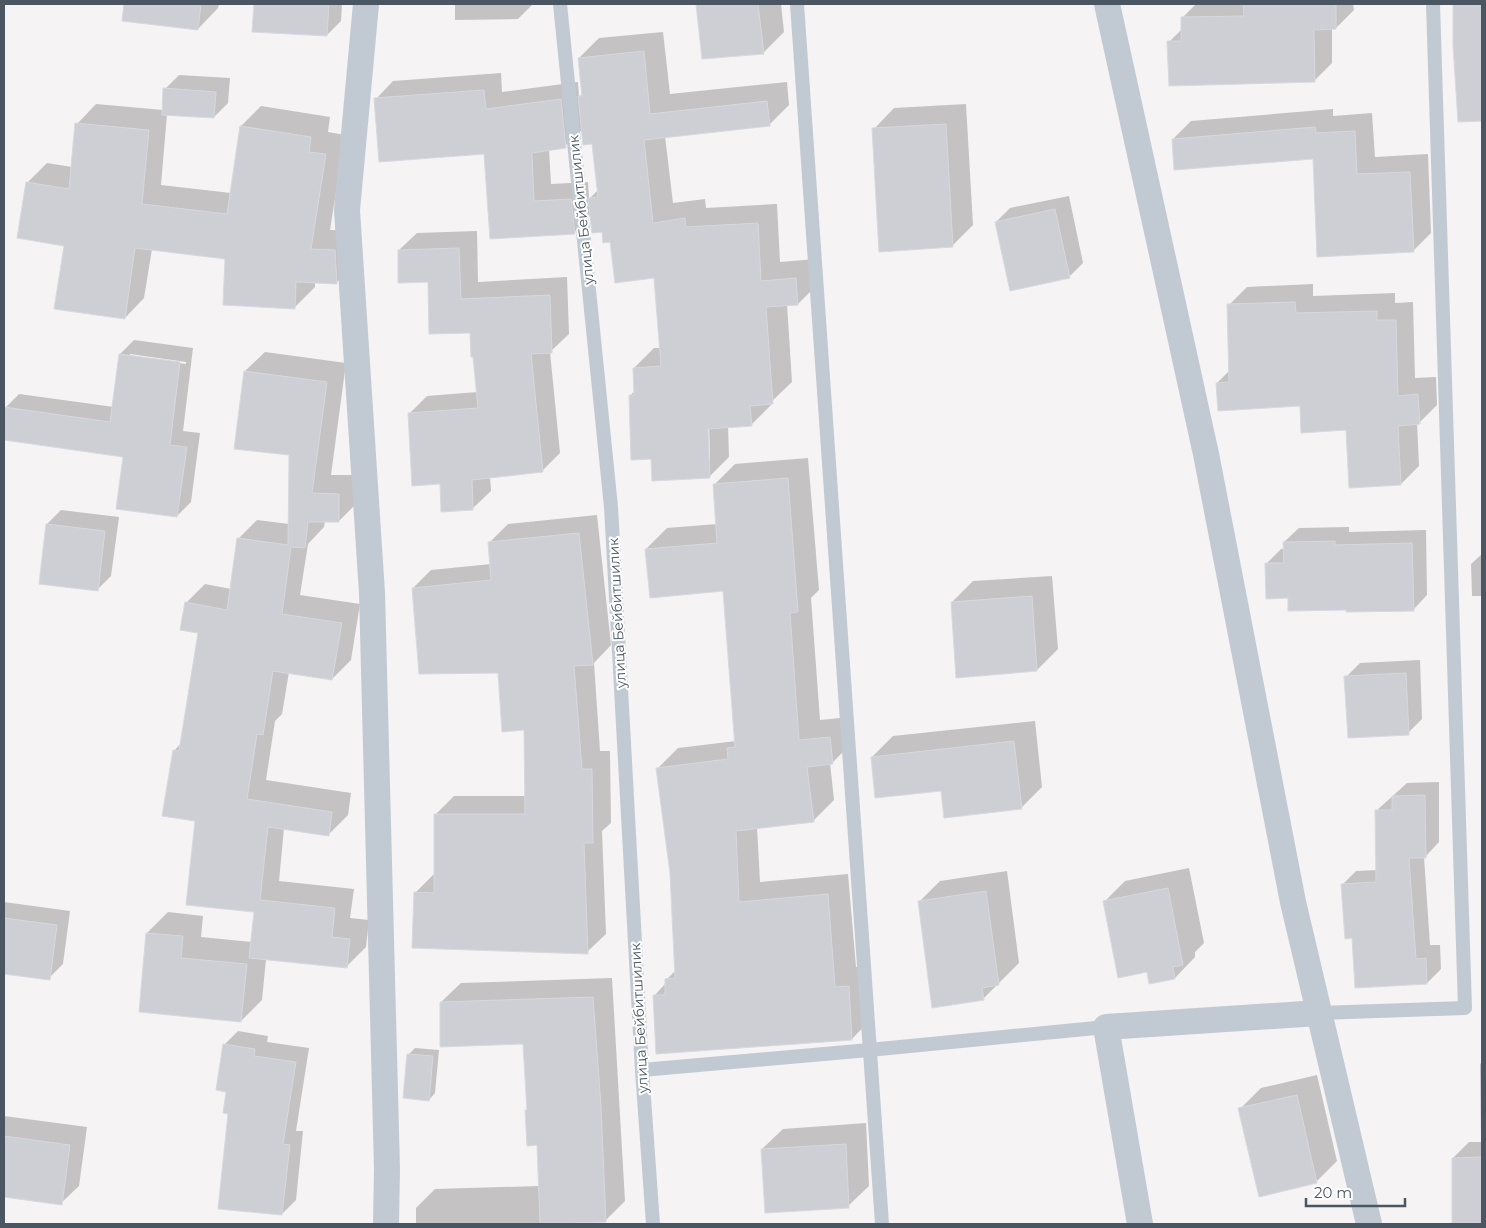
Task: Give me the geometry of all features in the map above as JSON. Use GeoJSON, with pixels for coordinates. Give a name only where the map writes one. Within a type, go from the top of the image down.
{"type":"FeatureCollection","features":[{"type":"Feature","properties":{"kind":"street"},"geometry":{"type":"LineString","coordinates":[[366,4],[347,210],[372,593],[387,1169],[386,1224]]}},
{"type":"Feature","properties":{"kind":"street"},"geometry":{"type":"LineString","coordinates":[[1107,4],[1206,454],[1293,902],[1369,1224]]}},
{"type":"Feature","properties":{"kind":"street"},"geometry":{"type":"LineString","coordinates":[[1140,1224],[1106,1027],[1319,1013]]}},
{"type":"Feature","properties":{"kind":"lane","name":"улица Бейбитшилик"},"geometry":{"type":"LineString","coordinates":[[560,4],[611,507],[642,1070],[653,1224]]}},
{"type":"Feature","properties":{"kind":"lane"},"geometry":{"type":"LineString","coordinates":[[797,4],[882,1224]]}},
{"type":"Feature","properties":{"kind":"lane"},"geometry":{"type":"LineString","coordinates":[[1319,1013],[1465,1008],[1433,4]]}},
{"type":"Feature","properties":{"kind":"lane"},"geometry":{"type":"LineString","coordinates":[[642,1070],[1106,1027]]}},
{"type":"Feature","properties":{"kind":"building"},"geometry":{"type":"Polygon","coordinates":[[[124,4],[201,4],[198,30],[122,21],[124,4]]]}},
{"type":"Feature","properties":{"kind":"building"},"geometry":{"type":"Polygon","coordinates":[[[254,4],[329,4],[327,36],[252,32],[254,4]]]}},
{"type":"Feature","properties":{"kind":"building"},"geometry":{"type":"Polygon","coordinates":[[[696,4],[758,4],[764,54],[702,59],[696,4]]]}},
{"type":"Feature","properties":{"kind":"building"},"geometry":{"type":"Polygon","coordinates":[[[1243,4],[1336,4],[1336,29],[1314,30],[1315,82],[1169,86],[1167,41],[1181,41],[1181,17],[1244,16],[1243,4]]]}},
{"type":"Feature","properties":{"kind":"building"},"geometry":{"type":"Polygon","coordinates":[[[1453,4],[1482,4],[1482,121],[1458,122],[1453,45],[1453,4]]]}},
{"type":"Feature","properties":{"kind":"building"},"geometry":{"type":"Polygon","coordinates":[[[644,51],[650,114],[767,101],[770,126],[644,140],[653,223],[685,218],[686,227],[758,223],[761,281],[796,278],[798,305],[766,307],[773,404],[750,406],[752,426],[708,429],[710,478],[652,481],[651,459],[631,460],[629,395],[634,395],[633,368],[661,366],[654,278],[615,283],[610,242],[603,243],[602,232],[592,233],[588,198],[598,197],[592,144],[583,145],[578,96],[582,96],[578,58],[644,51]]]}},
{"type":"Feature","properties":{"kind":"building"},"geometry":{"type":"Polygon","coordinates":[[[163,88],[216,92],[214,118],[162,115],[163,88]]]}},
{"type":"Feature","properties":{"kind":"building"},"geometry":{"type":"Polygon","coordinates":[[[484,90],[486,109],[561,99],[566,148],[532,153],[534,201],[571,199],[575,234],[490,239],[484,154],[379,162],[374,98],[484,90]]]}},
{"type":"Feature","properties":{"kind":"building"},"geometry":{"type":"Polygon","coordinates":[[[75,123],[149,130],[142,204],[227,214],[240,126],[311,137],[309,152],[326,154],[311,249],[335,250],[337,284],[296,282],[295,309],[223,305],[225,259],[135,248],[125,319],[54,309],[64,246],[17,238],[26,182],[69,189],[75,123]]]}},
{"type":"Feature","properties":{"kind":"building"},"geometry":{"type":"Polygon","coordinates":[[[946,124],[953,247],[879,252],[872,128],[946,124]]]}},
{"type":"Feature","properties":{"kind":"building"},"geometry":{"type":"Polygon","coordinates":[[[1315,127],[1316,133],[1355,131],[1357,174],[1410,172],[1414,252],[1317,257],[1313,159],[1174,170],[1172,139],[1315,127]]]}},
{"type":"Feature","properties":{"kind":"building"},"geometry":{"type":"Polygon","coordinates":[[[1055,209],[1070,278],[1010,291],[995,222],[1055,209]]]}},
{"type":"Feature","properties":{"kind":"building"},"geometry":{"type":"Polygon","coordinates":[[[459,248],[461,299],[550,295],[552,353],[531,354],[543,472],[472,480],[473,510],[441,512],[440,484],[412,486],[408,413],[478,408],[473,357],[471,357],[470,333],[429,334],[428,282],[398,283],[398,250],[459,248]]]}},
{"type":"Feature","properties":{"kind":"building"},"geometry":{"type":"Polygon","coordinates":[[[1295,302],[1296,313],[1377,311],[1377,320],[1396,320],[1398,396],[1418,394],[1420,424],[1398,426],[1401,485],[1349,488],[1346,430],[1301,433],[1300,406],[1218,411],[1216,383],[1229,382],[1227,304],[1295,302]]]}},
{"type":"Feature","properties":{"kind":"building"},"geometry":{"type":"Polygon","coordinates":[[[119,354],[180,362],[170,445],[187,447],[177,517],[116,509],[123,457],[4,440],[4,407],[110,422],[119,354]]]}},
{"type":"Feature","properties":{"kind":"building"},"geometry":{"type":"Polygon","coordinates":[[[244,371],[327,382],[312,493],[339,494],[339,522],[308,522],[305,548],[291,547],[282,614],[342,623],[332,680],[273,671],[263,735],[257,734],[247,799],[332,812],[329,836],[268,827],[260,900],[335,908],[332,937],[350,939],[347,968],[249,958],[254,912],[186,905],[195,821],[162,816],[173,750],[179,751],[198,633],[180,630],[185,602],[227,610],[237,538],[288,545],[289,455],[234,449],[244,371]]]}},
{"type":"Feature","properties":{"kind":"building"},"geometry":{"type":"Polygon","coordinates":[[[788,478],[798,612],[790,613],[799,740],[830,737],[833,764],[807,767],[814,822],[736,831],[739,902],[828,894],[835,987],[849,986],[852,1040],[656,1054],[653,995],[665,995],[665,979],[675,978],[670,873],[656,768],[728,759],[727,748],[735,747],[723,591],[650,598],[645,549],[717,543],[713,484],[788,478]]]}},
{"type":"Feature","properties":{"kind":"building"},"geometry":{"type":"Polygon","coordinates":[[[46,524],[105,531],[98,591],[39,584],[46,524]]]}},
{"type":"Feature","properties":{"kind":"building"},"geometry":{"type":"Polygon","coordinates":[[[579,533],[593,665],[574,666],[582,769],[592,769],[593,843],[584,843],[588,954],[412,948],[414,892],[434,893],[434,814],[525,814],[524,730],[502,732],[498,673],[419,674],[412,588],[491,580],[488,542],[579,533]]]}},
{"type":"Feature","properties":{"kind":"building"},"geometry":{"type":"Polygon","coordinates":[[[1335,541],[1335,545],[1412,543],[1414,611],[1288,611],[1288,598],[1266,599],[1265,563],[1284,563],[1283,542],[1335,541]]]}},
{"type":"Feature","properties":{"kind":"building"},"geometry":{"type":"Polygon","coordinates":[[[1032,596],[1037,671],[956,678],[951,602],[1032,596]]]}},
{"type":"Feature","properties":{"kind":"building"},"geometry":{"type":"Polygon","coordinates":[[[1406,673],[1409,735],[1348,738],[1344,676],[1406,673]]]}},
{"type":"Feature","properties":{"kind":"building"},"geometry":{"type":"Polygon","coordinates":[[[1014,741],[1022,809],[944,818],[941,791],[875,798],[871,757],[1014,741]]]}},
{"type":"Feature","properties":{"kind":"building"},"geometry":{"type":"Polygon","coordinates":[[[1425,795],[1426,858],[1409,858],[1416,959],[1426,958],[1427,984],[1355,988],[1352,938],[1345,939],[1341,884],[1376,882],[1375,810],[1392,810],[1392,796],[1425,795]]]}},
{"type":"Feature","properties":{"kind":"building"},"geometry":{"type":"Polygon","coordinates":[[[1168,888],[1183,965],[1173,967],[1175,979],[1149,984],[1147,972],[1118,978],[1103,901],[1168,888]]]}},
{"type":"Feature","properties":{"kind":"building"},"geometry":{"type":"Polygon","coordinates":[[[986,891],[999,985],[982,988],[984,1000],[932,1008],[918,901],[986,891]]]}},
{"type":"Feature","properties":{"kind":"building"},"geometry":{"type":"Polygon","coordinates":[[[4,918],[57,925],[50,980],[4,974],[4,918]]]}},
{"type":"Feature","properties":{"kind":"building"},"geometry":{"type":"Polygon","coordinates":[[[146,933],[183,936],[181,958],[247,964],[241,1022],[139,1012],[146,933]]]}},
{"type":"Feature","properties":{"kind":"building"},"geometry":{"type":"Polygon","coordinates":[[[593,997],[601,1106],[606,1222],[540,1224],[537,1145],[527,1146],[523,1044],[440,1047],[440,1002],[593,997]]]}},
{"type":"Feature","properties":{"kind":"building"},"geometry":{"type":"Polygon","coordinates":[[[223,1044],[255,1049],[254,1056],[296,1062],[283,1144],[290,1145],[282,1215],[218,1209],[228,1114],[223,1113],[226,1092],[216,1090],[223,1044]]]}},
{"type":"Feature","properties":{"kind":"building"},"geometry":{"type":"Polygon","coordinates":[[[407,1054],[433,1056],[429,1101],[403,1098],[407,1054]]]}},
{"type":"Feature","properties":{"kind":"building"},"geometry":{"type":"Polygon","coordinates":[[[1297,1095],[1317,1183],[1259,1197],[1238,1108],[1297,1095]]]}},
{"type":"Feature","properties":{"kind":"building"},"geometry":{"type":"Polygon","coordinates":[[[4,1136],[70,1145],[62,1205],[4,1197],[4,1136]]]}},
{"type":"Feature","properties":{"kind":"building"},"geometry":{"type":"Polygon","coordinates":[[[846,1144],[849,1208],[765,1213],[761,1149],[846,1144]]]}},
{"type":"Feature","properties":{"kind":"building"},"geometry":{"type":"Polygon","coordinates":[[[1482,1157],[1482,1224],[1452,1224],[1452,1158],[1482,1157]]]}}]}
